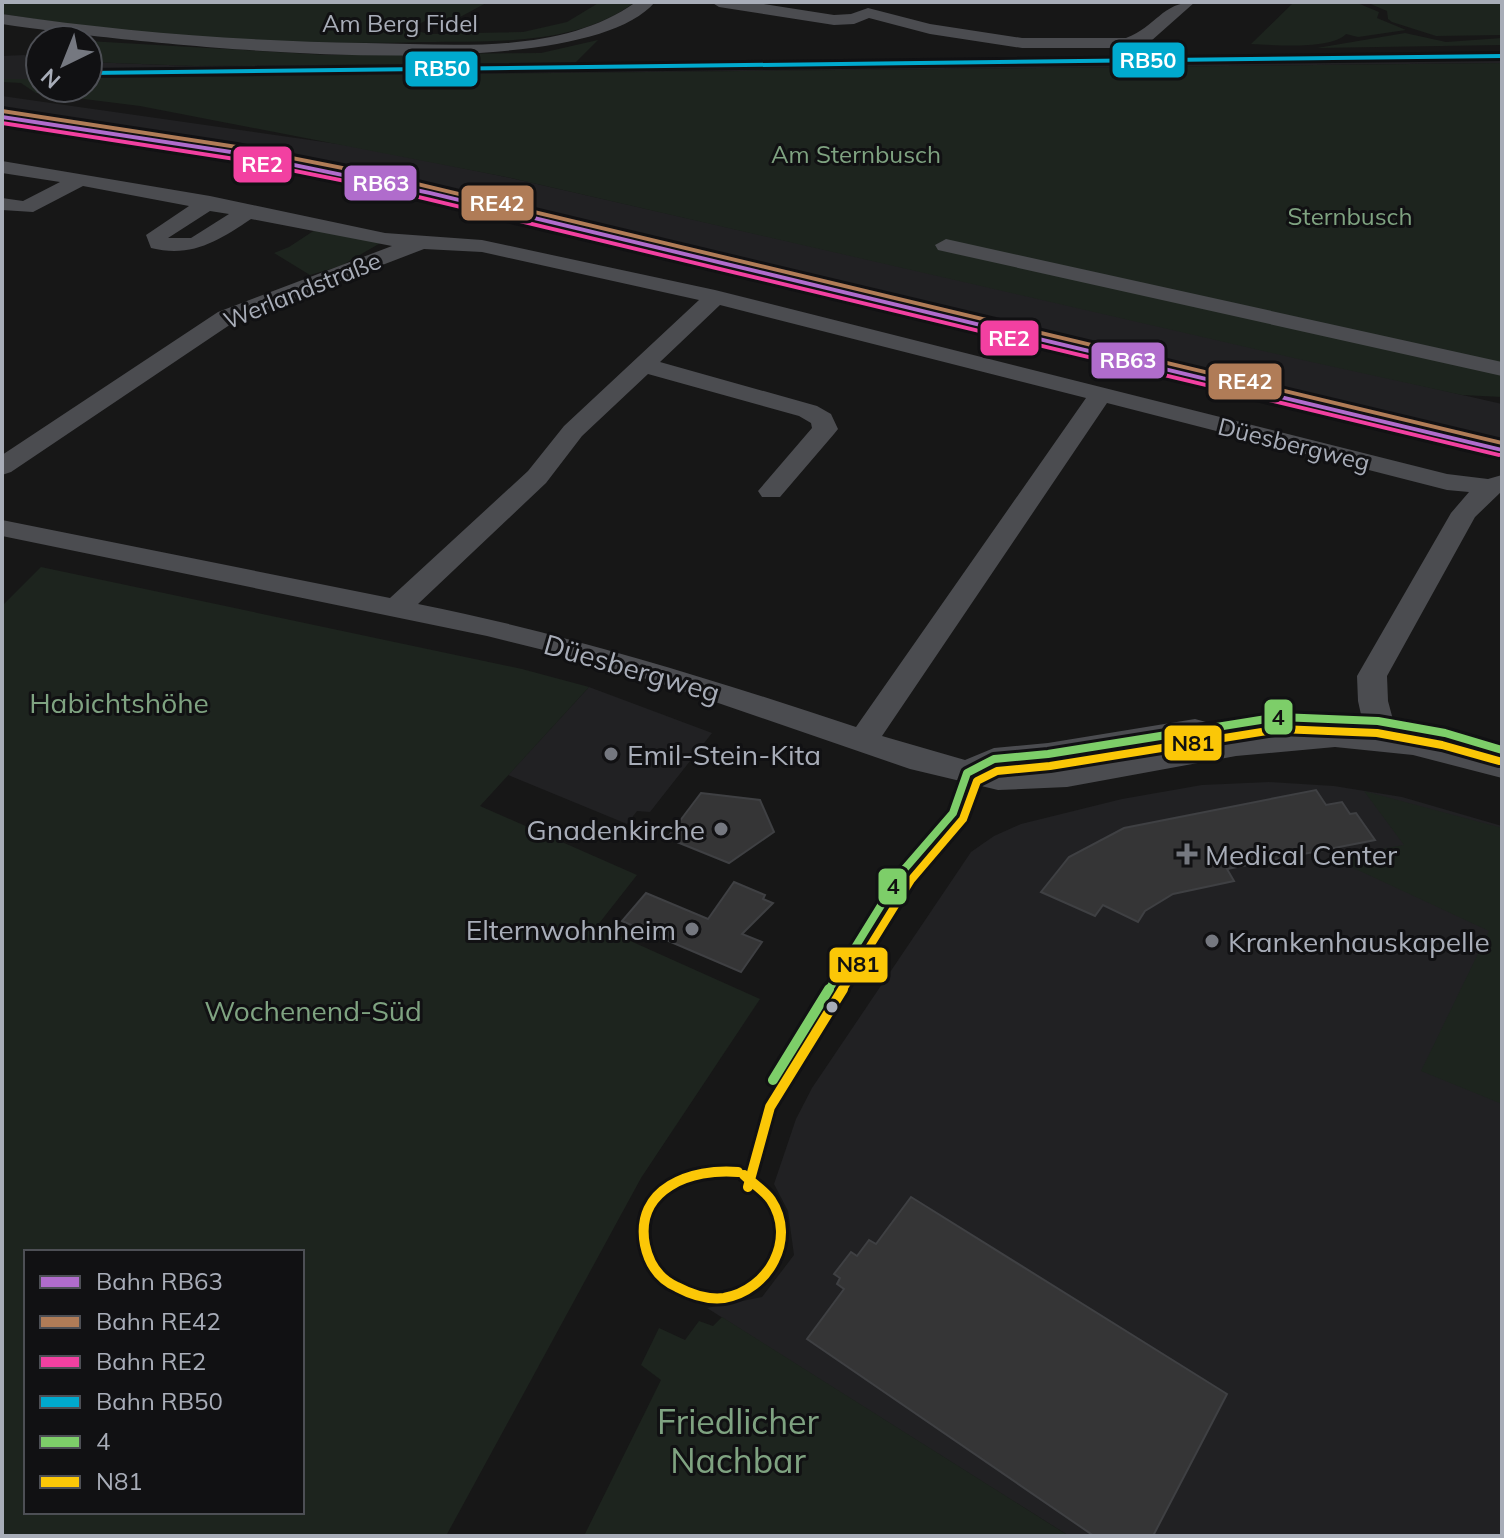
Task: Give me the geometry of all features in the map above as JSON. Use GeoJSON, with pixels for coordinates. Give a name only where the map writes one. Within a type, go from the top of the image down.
{"type":"FeatureCollection","features":[{"type":"Feature","properties":{"kind":"street","name":"Am Berg Fidel"},"geometry":{"type":"LineString","coordinates":[[2,19],[85,32],[276,46],[506,47],[578,34],[608,25],[647,2]]}},
{"type":"Feature","properties":{"kind":"street"},"geometry":{"type":"LineString","coordinates":[[719,2],[834,20],[854,19],[871,7],[930,29],[1022,43],[1128,43],[1145,37],[1187,2]]}},
{"type":"Feature","properties":{"kind":"street","name":"Werlandstraße"},"geometry":{"type":"LineString","coordinates":[[2,167],[210,202],[387,239],[421,243]]}},
{"type":"Feature","properties":{"kind":"street"},"geometry":{"type":"LineString","coordinates":[[2,193],[38,172]]}},
{"type":"Feature","properties":{"kind":"street"},"geometry":{"type":"LineString","coordinates":[[2,222],[81,179]]}},
{"type":"Feature","properties":{"kind":"street"},"geometry":{"type":"LineString","coordinates":[[210,202],[157,235],[159,243],[177,247],[198,244],[250,210]]}},
{"type":"Feature","properties":{"kind":"street"},"geometry":{"type":"LineString","coordinates":[[2,204],[26,208]]}},
{"type":"Feature","properties":{"kind":"street","name":"Düesbergweg"},"geometry":{"type":"LineString","coordinates":[[421,243],[449,241],[482,246],[715,297],[1447,482],[1495,485]]}},
{"type":"Feature","properties":{"kind":"street","name":"Werlandstraße"},"geometry":{"type":"LineString","coordinates":[[2,467],[226,317],[421,243]]}},
{"type":"Feature","properties":{"kind":"street"},"geometry":{"type":"LineString","coordinates":[[946,245],[1502,369]]}},
{"type":"Feature","properties":{"kind":"street"},"geometry":{"type":"LineString","coordinates":[[397,608],[537,477],[573,431],[715,297]]}},
{"type":"Feature","properties":{"kind":"street"},"geometry":{"type":"LineString","coordinates":[[643,365],[808,411],[822,419],[825,429],[771,491]]}},
{"type":"Feature","properties":{"kind":"street"},"geometry":{"type":"LineString","coordinates":[[862,742],[1100,396]]}},
{"type":"Feature","properties":{"kind":"street"},"geometry":{"type":"LineString","coordinates":[[1380,731],[1373,701],[1372,676],[1464,513],[1495,485]]}},
{"type":"Feature","properties":{"kind":"street","name":"Düesbergweg"},"geometry":{"type":"LineString","coordinates":[[2,528],[514,634],[641,667],[862,742],[998,779],[1032,780],[1292,738],[1380,731],[1445,733],[1502,750]]}},
{"type":"Feature","properties":{"kind":"street","name":"Düesbergweg"},"geometry":{"type":"LineString","coordinates":[[1380,731],[1502,767]]}},
{"type":"Feature","properties":{"kind":"shaded area"},"geometry":{"type":"Polygon","coordinates":[[[1502,52],[1502,63],[104,78],[104,63],[195,66],[1502,52]]]}},
{"type":"Feature","properties":{"kind":"shaded area"},"geometry":{"type":"Polygon","coordinates":[[[24,55],[24,79],[2,79],[2,56],[24,55]]]}},
{"type":"Feature","properties":{"kind":"shaded area"},"geometry":{"type":"Polygon","coordinates":[[[2,96],[24,99],[24,104],[58,104],[359,147],[511,178],[1502,404],[1502,455],[777,278],[318,173],[191,150],[2,123],[2,96]]]}},
{"type":"Feature","properties":{"kind":"shaded area","name":"Emil-Stein-Kita"},"geometry":{"type":"Polygon","coordinates":[[[589,687],[712,733],[650,812],[637,811],[627,824],[508,775],[589,687]]]}},
{"type":"Feature","properties":{"kind":"shaded area"},"geometry":{"type":"Polygon","coordinates":[[[1269,782],[1334,786],[1402,797],[1502,826],[1502,1536],[1069,1536],[707,1308],[762,1297],[794,1255],[788,1211],[774,1184],[796,1119],[812,1088],[971,852],[994,836],[1021,824],[1122,799],[1202,785],[1269,782]]]}},
{"type":"Feature","properties":{"kind":"green space"},"geometry":{"type":"Polygon","coordinates":[[[2,2],[488,2],[449,23],[429,19],[409,29],[429,34],[523,32],[567,22],[600,2],[635,2],[587,27],[561,34],[478,42],[371,43],[212,38],[2,14],[2,2]]]}},
{"type":"Feature","properties":{"kind":"green space"},"geometry":{"type":"Polygon","coordinates":[[[1294,2],[1355,2],[1379,12],[1377,18],[1406,30],[1358,37],[1346,34],[1339,39],[1315,44],[1251,44],[1294,2]]]}},
{"type":"Feature","properties":{"kind":"green space"},"geometry":{"type":"Polygon","coordinates":[[[1366,2],[1502,2],[1502,35],[1436,36],[1392,22],[1388,19],[1387,11],[1366,2]]]}},
{"type":"Feature","properties":{"kind":"green space"},"geometry":{"type":"Polygon","coordinates":[[[1405,33],[1446,42],[1502,38],[1502,45],[1317,48],[1405,33]]]}},
{"type":"Feature","properties":{"kind":"green space"},"geometry":{"type":"Polygon","coordinates":[[[598,40],[575,63],[195,66],[104,63],[104,42],[327,55],[541,53],[598,40]]]}},
{"type":"Feature","properties":{"kind":"green space","name":"Sternbusch"},"geometry":{"type":"Polygon","coordinates":[[[1502,63],[1502,397],[1462,395],[1307,361],[511,178],[104,102],[104,78],[1502,63]]]}},
{"type":"Feature","properties":{"kind":"green space","name":"Sternbusch"},"geometry":{"type":"Polygon","coordinates":[[[2,79],[24,79],[24,85],[2,82],[2,79]]]}},
{"type":"Feature","properties":{"kind":"green space"},"geometry":{"type":"Polygon","coordinates":[[[318,228],[382,242],[341,266],[310,275],[274,253],[318,228]]]}},
{"type":"Feature","properties":{"kind":"green space","name":"Wochenend-Süd"},"geometry":{"type":"Polygon","coordinates":[[[41,567],[522,669],[589,687],[480,806],[637,875],[597,926],[760,999],[641,1178],[446,1536],[2,1536],[2,606],[41,567]]]}},
{"type":"Feature","properties":{"kind":"green space"},"geometry":{"type":"Polygon","coordinates":[[[1364,791],[1502,828],[1502,1104],[1421,1071],[1489,931],[1332,858],[1404,845],[1364,791]]]}},
{"type":"Feature","properties":{"kind":"green space","name":"Friedlicher Nachbar"},"geometry":{"type":"Polygon","coordinates":[[[722,1317],[1069,1536],[584,1536],[661,1380],[641,1365],[659,1328],[685,1340],[699,1321],[713,1326],[722,1317]]]}},
{"type":"Feature","properties":{"kind":"building","name":"Medical Center"},"geometry":{"type":"Polygon","coordinates":[[[1316,790],[1326,805],[1342,802],[1350,814],[1356,813],[1375,840],[1227,869],[1234,881],[1173,894],[1145,911],[1138,922],[1103,905],[1095,916],[1041,892],[1069,857],[1124,828],[1316,790]]]}},
{"type":"Feature","properties":{"kind":"building","name":"Gnadenkirche"},"geometry":{"type":"Polygon","coordinates":[[[701,793],[760,800],[774,832],[729,863],[667,838],[701,793]]]}},
{"type":"Feature","properties":{"kind":"building","name":"Elternwohnheim"},"geometry":{"type":"Polygon","coordinates":[[[734,882],[765,895],[763,899],[773,903],[742,934],[762,942],[741,972],[622,921],[646,893],[708,919],[734,882]]]}},
{"type":"Feature","properties":{"kind":"building"},"geometry":{"type":"Polygon","coordinates":[[[911,1197],[1227,1394],[1153,1536],[1094,1536],[807,1339],[844,1289],[837,1284],[840,1278],[834,1274],[851,1252],[857,1256],[869,1240],[876,1244],[911,1197]]]}},
{"type":"Feature","properties":{"kind":"rail line","name":"RB50"},"geometry":{"type":"LineString","coordinates":[[104,73],[1502,56]]}},
{"type":"Feature","properties":{"kind":"rail line","name":"RE42"},"geometry":{"type":"LineString","coordinates":[[2,111],[237,147],[388,177],[1502,443]]}},
{"type":"Feature","properties":{"kind":"rail line","name":"RB63"},"geometry":{"type":"LineString","coordinates":[[2,117],[231,152],[430,193],[1502,450]]}},
{"type":"Feature","properties":{"kind":"rail line","name":"RE2"},"geometry":{"type":"LineString","coordinates":[[2,123],[235,159],[385,189],[1499,455]]}},
{"type":"Feature","properties":{"kind":"transit line","name":"4"},"geometry":{"type":"LineString","coordinates":[[773,1080],[901,873],[953,813],[967,773],[994,759],[1048,754],[1279,717],[1378,721],[1445,733],[1502,750]]}},
{"type":"Feature","properties":{"kind":"transit line","name":"N81"},"geometry":{"type":"LineString","coordinates":[[748,1187],[770,1107],[911,880],[963,819],[977,781],[997,771],[1050,766],[1280,729],[1377,733],[1442,745],[1499,761]]}},
{"type":"Feature","properties":{"kind":"transit line","name":"N81"},"geometry":{"type":"LineString","coordinates":[[738,1172],[699,1172],[665,1187],[653,1200],[645,1216],[643,1234],[647,1256],[656,1272],[670,1284],[697,1297],[724,1298],[749,1288],[768,1272],[780,1249],[782,1224],[771,1199],[744,1175]]}},
{"type":"Feature","properties":{"kind":"place","name":"Emil-Stein-Kita"},"geometry":{"type":"Point","coordinates":[611,754]}},
{"type":"Feature","properties":{"kind":"place","name":"Gnadenkirche"},"geometry":{"type":"Point","coordinates":[721,829]}},
{"type":"Feature","properties":{"kind":"place","name":"Medical Center"},"geometry":{"type":"Point","coordinates":[1187,854]}},
{"type":"Feature","properties":{"kind":"place","name":"Elternwohnheim"},"geometry":{"type":"Point","coordinates":[692,929]}},
{"type":"Feature","properties":{"kind":"place","name":"Krankenhauskapelle"},"geometry":{"type":"Point","coordinates":[1212,941]}},
{"type":"Feature","properties":{"kind":"park label","name":"Am Sternbusch"},"geometry":{"type":"Point","coordinates":[856,154]}},
{"type":"Feature","properties":{"kind":"park label","name":"Habichtshöhe"},"geometry":{"type":"Point","coordinates":[119,702]}}]}
